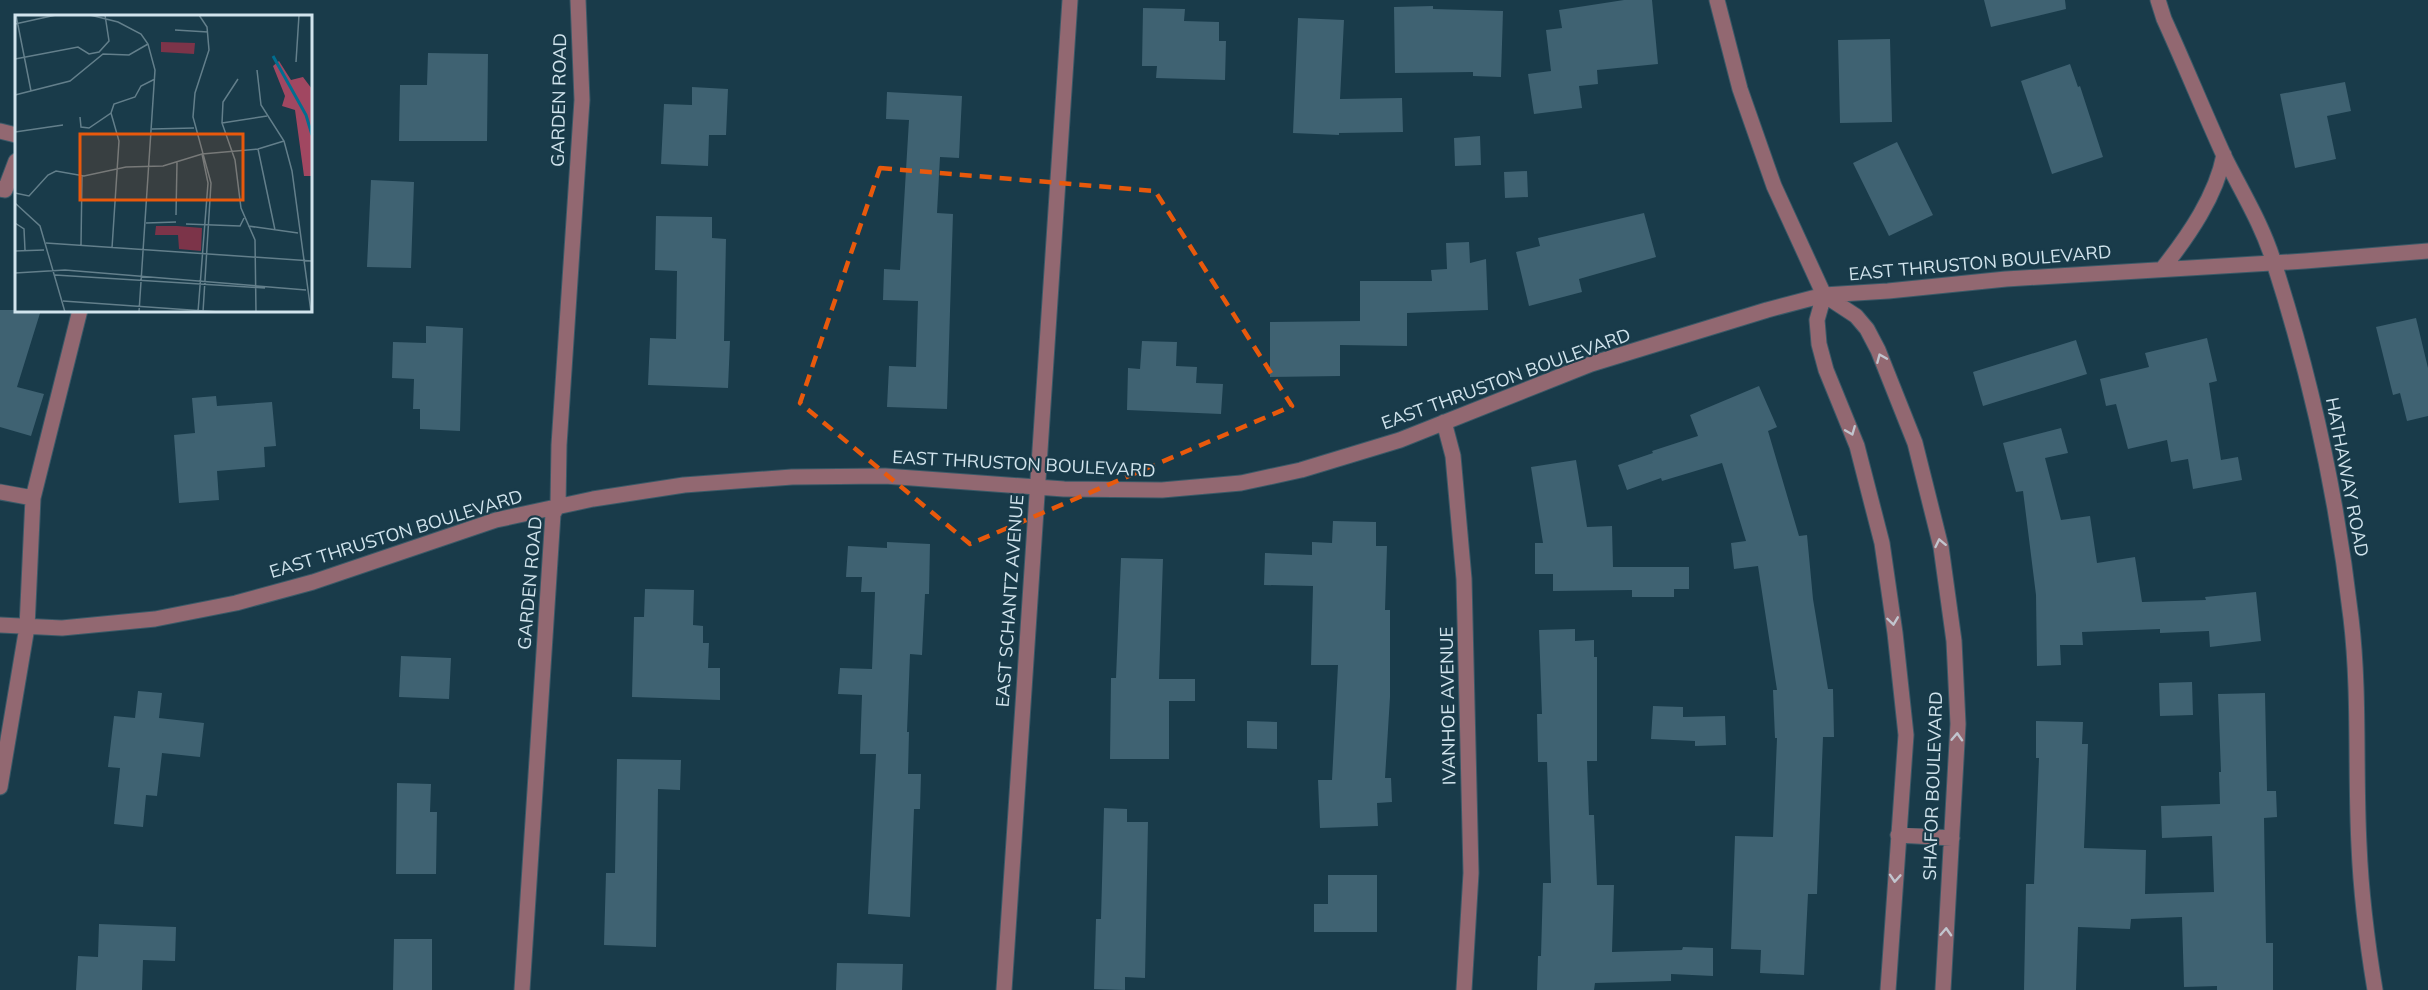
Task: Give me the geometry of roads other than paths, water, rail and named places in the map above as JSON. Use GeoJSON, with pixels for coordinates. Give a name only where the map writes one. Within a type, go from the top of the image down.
{"type":"FeatureCollection","features":[{"type":"Feature","properties":{"kind":"street","name":"GARDEN ROAD"},"geometry":{"type":"LineString","coordinates":[[522,990],[553,514],[558,505],[559,454],[582,100],[578,0]]}},
{"type":"Feature","properties":{"kind":"street","name":"EAST SCHANTZ AVENUE"},"geometry":{"type":"LineString","coordinates":[[1004,990],[1070,0]]}},
{"type":"Feature","properties":{"kind":"street"},"geometry":{"type":"LineString","coordinates":[[1717,0],[1740,89],[1774,186],[1824,295]]}},
{"type":"Feature","properties":{"kind":"street","name":"HATHAWAY ROAD"},"geometry":{"type":"LineString","coordinates":[[2158,0],[2164,19],[2224,155],[2259,224],[2274,262],[2308,380],[2335,502],[2351,620],[2358,727],[2359,844],[2366,934],[2375,990]]}},
{"type":"Feature","properties":{"kind":"street"},"geometry":{"type":"LineString","coordinates":[[0,131],[15,135]]}},
{"type":"Feature","properties":{"kind":"street"},"geometry":{"type":"LineString","coordinates":[[2163,268],[2180,247],[2203,209],[2221,169],[2224,155]]}},
{"type":"Feature","properties":{"kind":"street"},"geometry":{"type":"LineString","coordinates":[[0,189],[5,190],[15,164]]}},
{"type":"Feature","properties":{"kind":"street","name":"EAST THRUSTON BOULEVARD"},"geometry":{"type":"LineString","coordinates":[[0,625],[62,628],[155,619],[236,603],[313,582],[481,524],[558,505],[684,485],[792,477],[885,476],[1064,489],[1162,490],[1241,483],[1323,463],[1400,440],[1591,364],[1767,310],[1824,295],[2006,279],[2428,251]]}},
{"type":"Feature","properties":{"kind":"street","name":"SHAFOR BOULEVARD"},"geometry":{"type":"LineString","coordinates":[[1888,990],[1905,735],[1895,633],[1882,543],[1857,446],[1826,370],[1819,344],[1817,320],[1824,295],[1856,316],[1867,329],[1878,350],[1915,443],[1941,547],[1954,641],[1958,724],[1943,990]]}},
{"type":"Feature","properties":{"kind":"street"},"geometry":{"type":"LineString","coordinates":[[0,787],[27,627],[33,498],[80,312]]}},
{"type":"Feature","properties":{"kind":"street","name":"IVANHOE AVENUE"},"geometry":{"type":"LineString","coordinates":[[1444,422],[1453,456],[1464,579],[1471,873],[1464,990]]}},
{"type":"Feature","properties":{"kind":"street"},"geometry":{"type":"LineString","coordinates":[[0,492],[33,498]]}},
{"type":"Feature","properties":{"kind":"street"},"geometry":{"type":"LineString","coordinates":[[1898,835],[1952,838]]}}]}
